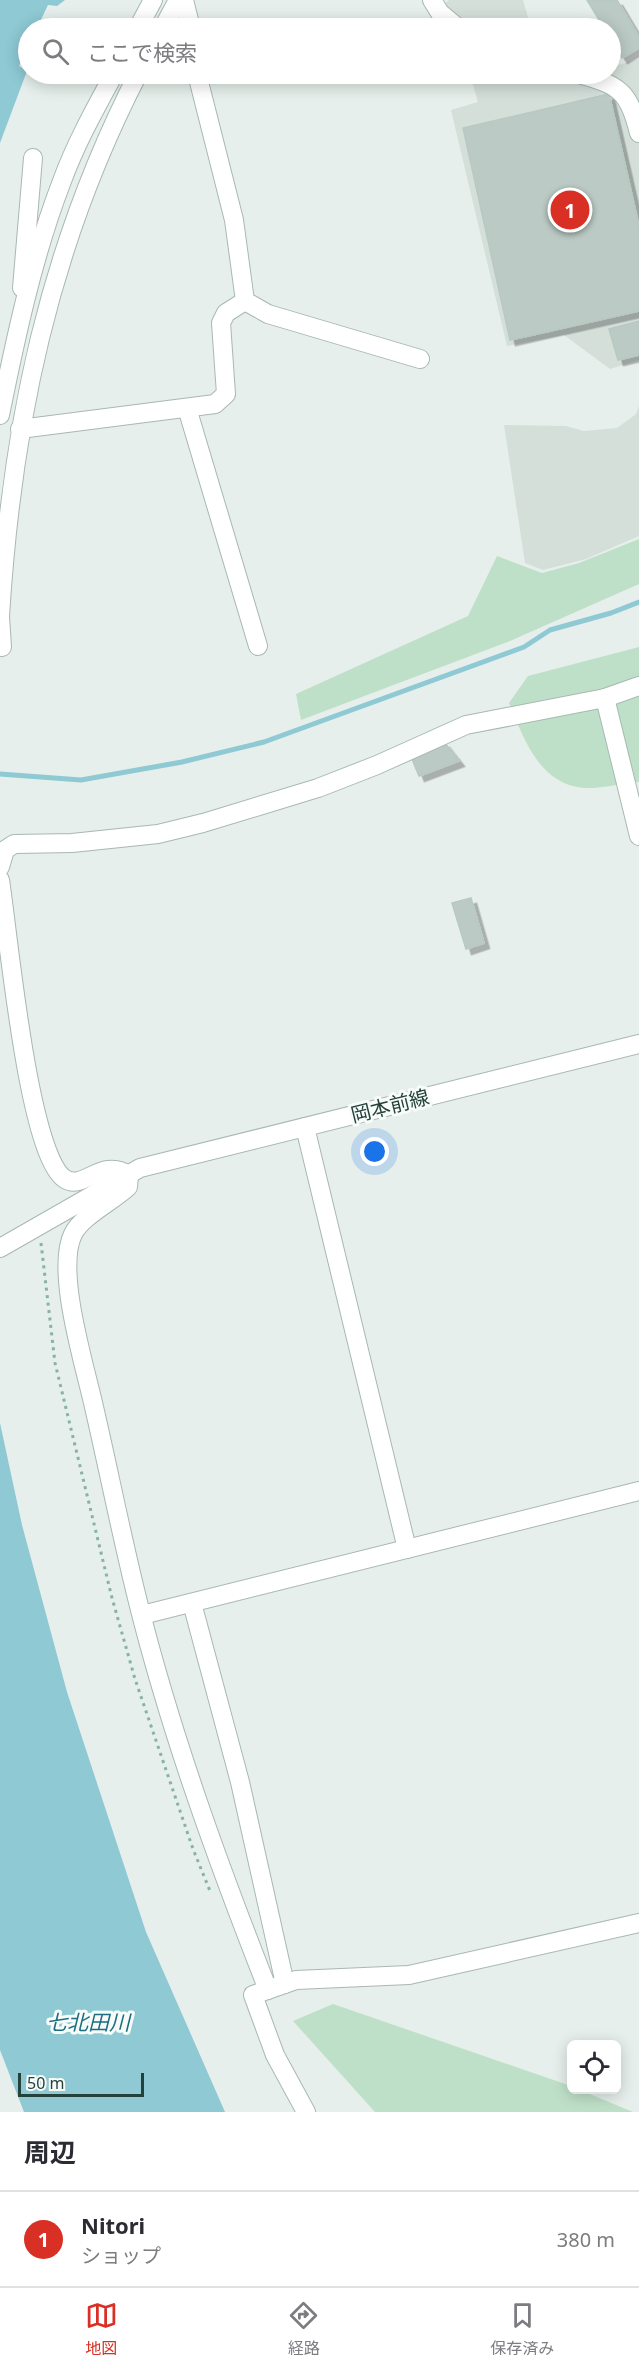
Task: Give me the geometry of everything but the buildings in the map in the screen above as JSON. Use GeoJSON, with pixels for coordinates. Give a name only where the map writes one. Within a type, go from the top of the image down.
{"type":"FeatureCollection","features":[{"type":"Feature","properties":{"kind":"street"},"geometry":{"type":"LineString","coordinates":[[143,18],[153,0]]}},
{"type":"Feature","properties":{"kind":"street"},"geometry":{"type":"LineString","coordinates":[[168,18],[178,0]]}},
{"type":"Feature","properties":{"kind":"street"},"geometry":{"type":"LineString","coordinates":[[184,0],[188,18]]}},
{"type":"Feature","properties":{"kind":"street"},"geometry":{"type":"LineString","coordinates":[[432,0],[446,18]]}},
{"type":"Feature","properties":{"kind":"street"},"geometry":{"type":"LineString","coordinates":[[0,415],[21,312],[61,182],[85,127],[109,84]]}},
{"type":"Feature","properties":{"kind":"street"},"geometry":{"type":"LineString","coordinates":[[2,647],[0,617],[20,429],[39,334],[75,216],[108,131],[133,84]]}},
{"type":"Feature","properties":{"kind":"street"},"geometry":{"type":"LineString","coordinates":[[200,84],[234,220],[246,301]]}},
{"type":"Feature","properties":{"kind":"street"},"geometry":{"type":"LineString","coordinates":[[612,84],[624,94],[632,107],[639,133]]}},
{"type":"Feature","properties":{"kind":"street"},"geometry":{"type":"LineString","coordinates":[[21,312],[23,261],[33,158]]}},
{"type":"Feature","properties":{"kind":"street"},"geometry":{"type":"LineString","coordinates":[[20,429],[215,404],[226,394],[221,323],[226,313],[246,301]]}},
{"type":"Feature","properties":{"kind":"street"},"geometry":{"type":"LineString","coordinates":[[246,301],[268,314],[420,359]]}},
{"type":"Feature","properties":{"kind":"street"},"geometry":{"type":"LineString","coordinates":[[188,408],[258,646]]}},
{"type":"Feature","properties":{"kind":"street"},"geometry":{"type":"LineString","coordinates":[[0,867],[5,850],[14,844],[72,843],[147,835],[203,824],[318,788],[398,756],[466,725],[605,698],[639,686]]}},
{"type":"Feature","properties":{"kind":"street"},"geometry":{"type":"LineString","coordinates":[[605,698],[639,836]]}},
{"type":"Feature","properties":{"kind":"street"},"geometry":{"type":"LineString","coordinates":[[0,880],[28,1078],[48,1155],[60,1174],[70,1181],[86,1179],[105,1169],[118,1168],[135,1172]]}},
{"type":"Feature","properties":{"kind":"street","name":"岡本前線"},"geometry":{"type":"LineString","coordinates":[[135,1172],[639,1044]]}},
{"type":"Feature","properties":{"kind":"street"},"geometry":{"type":"LineString","coordinates":[[305,1127],[407,1549]]}},
{"type":"Feature","properties":{"kind":"street"},"geometry":{"type":"LineString","coordinates":[[0,1248],[135,1172]]}},
{"type":"Feature","properties":{"kind":"street"},"geometry":{"type":"LineString","coordinates":[[135,1172],[128,1187],[113,1202],[86,1219],[73,1233],[68,1295],[142,1616],[171,1718],[224,1877],[268,1990]]}},
{"type":"Feature","properties":{"kind":"street"},"geometry":{"type":"LineString","coordinates":[[142,1616],[639,1491]]}},
{"type":"Feature","properties":{"kind":"street"},"geometry":{"type":"LineString","coordinates":[[192,1603],[240,1782],[285,1984]]}},
{"type":"Feature","properties":{"kind":"street"},"geometry":{"type":"LineString","coordinates":[[306,2112],[275,2055],[253,1995],[296,1980],[409,1975],[639,1923]]}},
{"type":"Feature","properties":{"kind":"shaded area"},"geometry":{"type":"Polygon","coordinates":[[[449,0],[523,0],[528,18],[453,18],[444,4],[449,0]]]}},
{"type":"Feature","properties":{"kind":"shaded area"},"geometry":{"type":"Polygon","coordinates":[[[639,59],[639,360],[610,369],[564,335],[507,346],[451,110],[478,102],[473,84],[621,84],[621,64],[639,59]]]}},
{"type":"Feature","properties":{"kind":"shaded area"},"geometry":{"type":"Polygon","coordinates":[[[639,406],[639,536],[586,559],[543,570],[525,563],[504,425],[566,426],[584,431],[617,428],[636,414],[639,406]]]}},
{"type":"Feature","properties":{"kind":"green space"},"geometry":{"type":"Polygon","coordinates":[[[639,539],[639,584],[510,641],[301,720],[296,694],[468,616],[497,556],[542,573],[579,563],[639,539]]]}},
{"type":"Feature","properties":{"kind":"green space"},"geometry":{"type":"Polygon","coordinates":[[[639,647],[639,782],[584,788],[568,785],[555,778],[544,769],[527,745],[509,703],[528,676],[639,647]]]}},
{"type":"Feature","properties":{"kind":"green space"},"geometry":{"type":"Polygon","coordinates":[[[333,2004],[567,2085],[567,2094],[590,2094],[633,2112],[375,2112],[293,2021],[333,2004]]]}},
{"type":"Feature","properties":{"kind":"water"},"geometry":{"type":"Polygon","coordinates":[[[0,0],[65,0],[57,6],[48,5],[42,18],[18,18],[18,84],[22,84],[0,143],[0,0]]]}},
{"type":"Feature","properties":{"kind":"water","name":"七北田川"},"geometry":{"type":"Polygon","coordinates":[[[0,1423],[22,1525],[67,1692],[146,1932],[225,2112],[24,2112],[0,2050],[0,1423]]]}},
{"type":"Feature","properties":{"kind":"waterway"},"geometry":{"type":"LineString","coordinates":[[0,774],[81,780],[182,762],[264,742],[524,647],[550,630],[611,613],[639,602]]}},
{"type":"Feature","properties":{"kind":"place","name":"Nitori"},"geometry":{"type":"Point","coordinates":[570,210]}}]}
